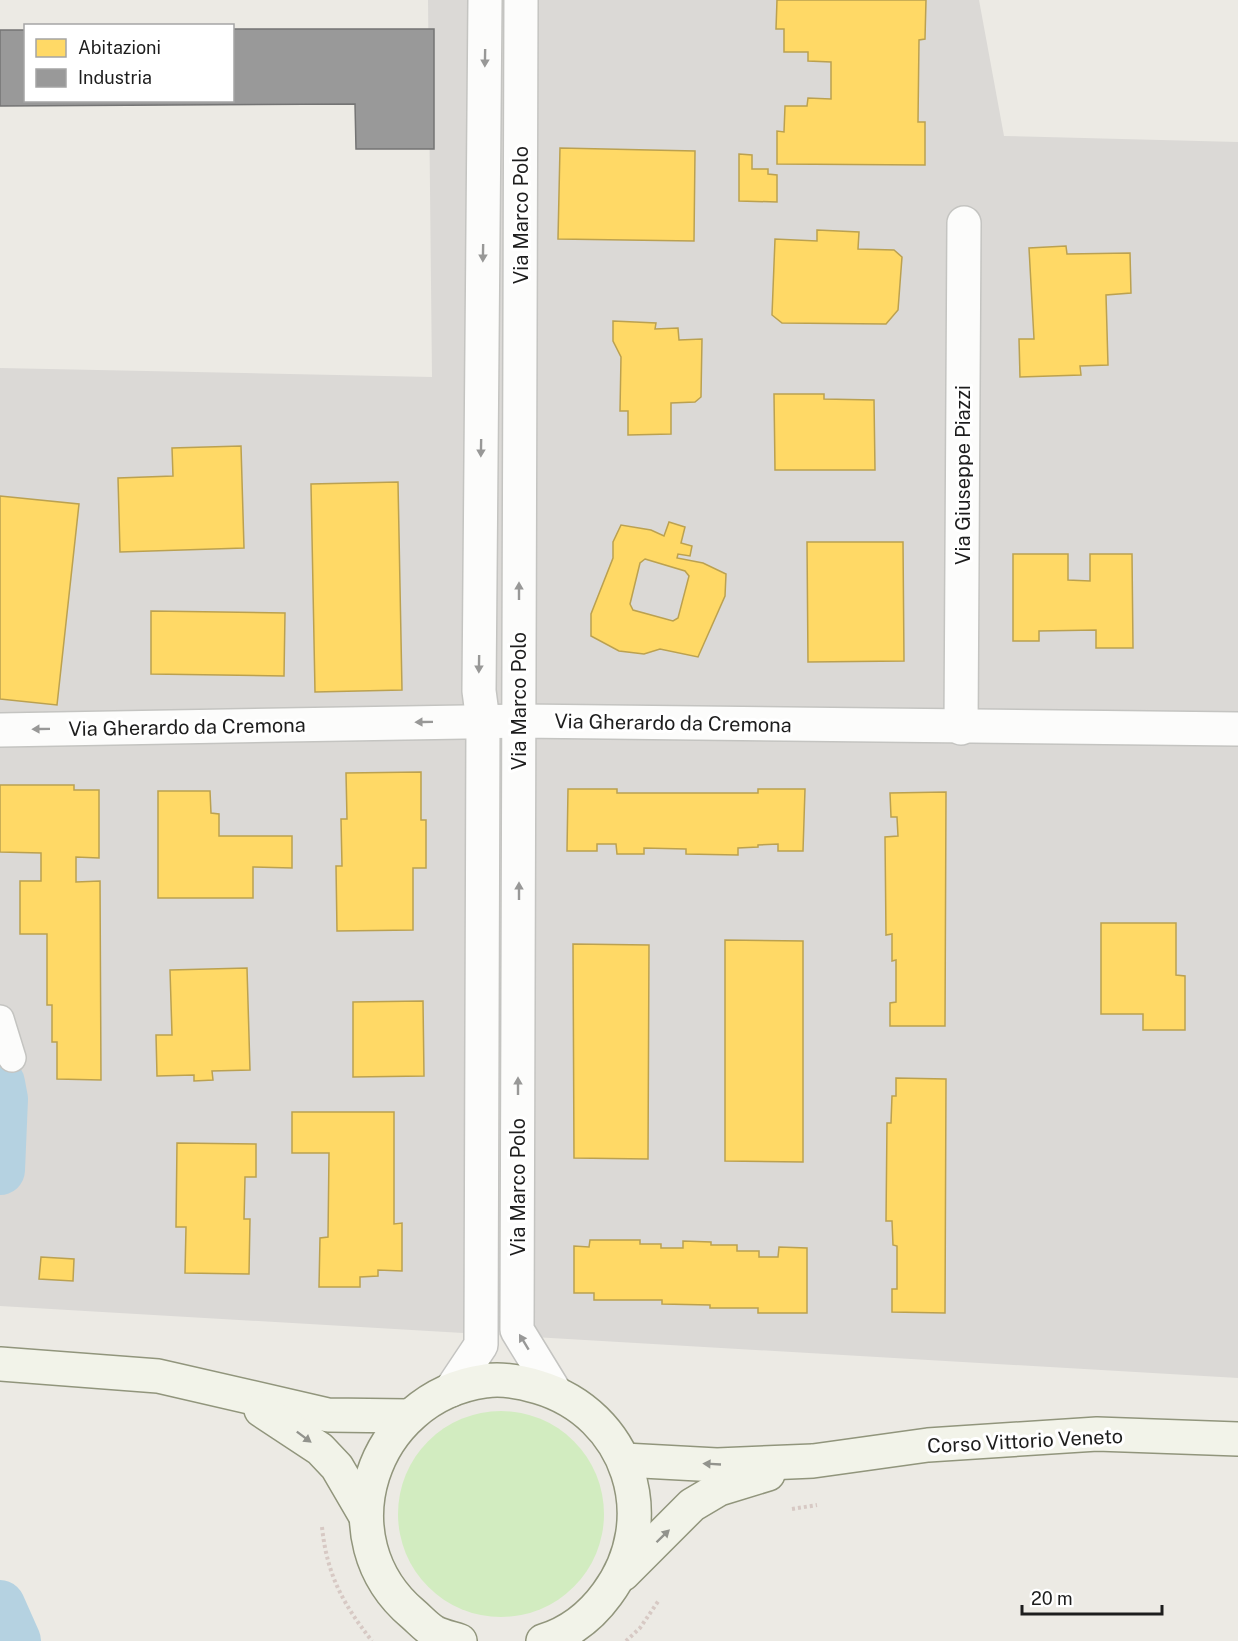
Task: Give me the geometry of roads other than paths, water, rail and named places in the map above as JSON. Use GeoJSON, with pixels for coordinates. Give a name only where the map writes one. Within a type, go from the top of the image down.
{"type":"FeatureCollection","features":[{"type":"Feature","properties":{"kind":"main road"},"geometry":{"type":"LineString","coordinates":[[7,1364],[158,1376],[191,1381],[236,1395],[328,1415],[408,1416]]}},
{"type":"Feature","properties":{"kind":"main road"},"geometry":{"type":"LineString","coordinates":[[459,1641],[434,1632],[398,1601],[374,1561],[365,1515],[370,1478],[385,1445],[408,1416],[428,1401],[451,1390],[485,1381],[520,1382],[555,1392],[584,1408],[607,1432],[624,1460],[635,1498],[634,1539],[621,1576],[595,1611],[559,1636],[543,1641]]}},
{"type":"Feature","properties":{"kind":"main road"},"geometry":{"type":"LineString","coordinates":[[236,1395],[294,1429],[320,1449],[337,1467],[365,1515]]}},
{"type":"Feature","properties":{"kind":"main road","name":"Corso Vittorio Veneto"},"geometry":{"type":"LineString","coordinates":[[624,1460],[717,1465],[813,1461],[928,1445],[1097,1434],[1238,1439]]}},
{"type":"Feature","properties":{"kind":"main road","name":"Corso Vittorio Veneto"},"geometry":{"type":"LineString","coordinates":[[621,1576],[692,1505],[719,1489],[813,1461]]}},
{"type":"Feature","properties":{"kind":"street","name":"Via Marco Polo"},"geometry":{"type":"LineString","coordinates":[[451,1390],[481,1345],[483,721],[479,691],[485,0]]}},
{"type":"Feature","properties":{"kind":"street","name":"Via Marco Polo"},"geometry":{"type":"LineString","coordinates":[[521,0],[518,1330],[555,1392]]}},
{"type":"Feature","properties":{"kind":"street","name":"Via Giuseppe Piazzi"},"geometry":{"type":"LineString","coordinates":[[961,728],[964,223]]}},
{"type":"Feature","properties":{"kind":"street","name":"Via Gherardo da Cremona"},"geometry":{"type":"LineString","coordinates":[[0,730],[483,721],[961,728],[1238,729]]}},
{"type":"Feature","properties":{"kind":"lane"},"geometry":{"type":"LineString","coordinates":[[0,1019],[12,1058]]}},
{"type":"Feature","properties":{"kind":"waterway"},"geometry":{"type":"LineString","coordinates":[[0,1083],[3,1099],[0,1170]]}},
{"type":"Feature","properties":{"kind":"waterway"},"geometry":{"type":"LineString","coordinates":[[0,1605],[16,1641]]}}]}
